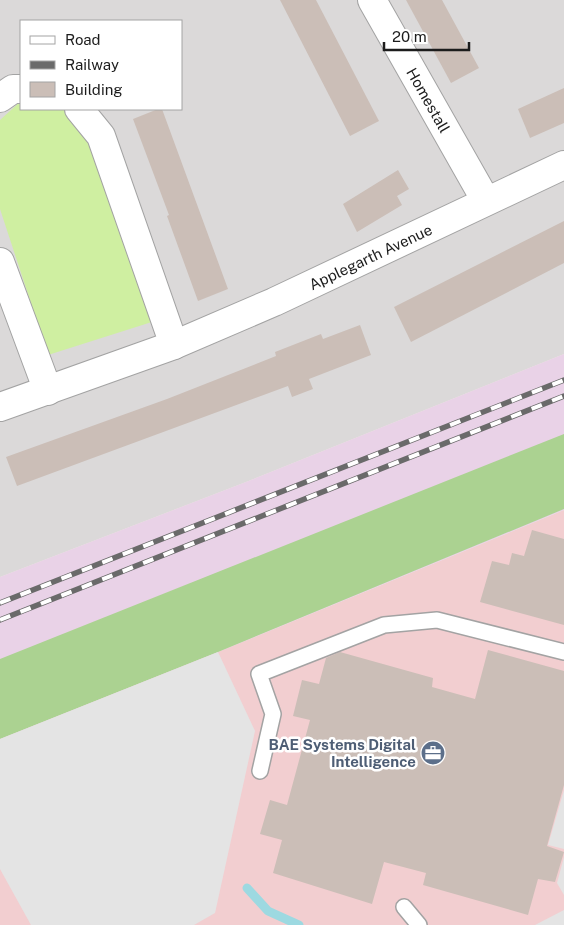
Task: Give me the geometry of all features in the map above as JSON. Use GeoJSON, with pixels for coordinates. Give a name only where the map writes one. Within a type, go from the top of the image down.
{"type":"FeatureCollection","features":[{"type":"Feature","properties":{"kind":"street","name":"Homestall"},"geometry":{"type":"LineString","coordinates":[[372,0],[486,201]]}},
{"type":"Feature","properties":{"kind":"street"},"geometry":{"type":"LineString","coordinates":[[0,98],[13,90],[20,89]]}},
{"type":"Feature","properties":{"kind":"street"},"geometry":{"type":"LineString","coordinates":[[80,110],[101,136],[174,344]]}},
{"type":"Feature","properties":{"kind":"street","name":"Applegarth Avenue"},"geometry":{"type":"LineString","coordinates":[[0,407],[174,344],[274,302],[564,165]]}},
{"type":"Feature","properties":{"kind":"street"},"geometry":{"type":"LineString","coordinates":[[0,262],[48,391]]}},
{"type":"Feature","properties":{"kind":"lane"},"geometry":{"type":"LineString","coordinates":[[260,772],[273,714],[259,674],[384,625],[437,620],[564,652]]}},
{"type":"Feature","properties":{"kind":"lane"},"geometry":{"type":"LineString","coordinates":[[404,907],[419,925]]}},
{"type":"Feature","properties":{"kind":"shaded area"},"geometry":{"type":"Polygon","coordinates":[[[0,0],[564,0],[564,354],[246,482],[0,577],[0,0]]]}},
{"type":"Feature","properties":{"kind":"shaded area"},"geometry":{"type":"Polygon","coordinates":[[[564,354],[564,510],[0,739],[0,577],[246,482],[564,354]]]}},
{"type":"Feature","properties":{"kind":"shaded area"},"geometry":{"type":"Polygon","coordinates":[[[564,510],[564,925],[0,925],[0,739],[564,510]]]}},
{"type":"Feature","properties":{"kind":"shaded area"},"geometry":{"type":"Polygon","coordinates":[[[218,652],[255,731],[215,913],[194,925],[31,925],[0,869],[0,739],[218,652]]]}},
{"type":"Feature","properties":{"kind":"shaded area"},"geometry":{"type":"Polygon","coordinates":[[[564,790],[564,849],[548,845],[564,790]]]}},
{"type":"Feature","properties":{"kind":"shaded area"},"geometry":{"type":"Polygon","coordinates":[[[564,857],[564,895],[557,883],[564,857]]]}},
{"type":"Feature","properties":{"kind":"shaded area"},"geometry":{"type":"Polygon","coordinates":[[[564,910],[564,925],[535,925],[564,910]]]}},
{"type":"Feature","properties":{"kind":"green space"},"geometry":{"type":"Polygon","coordinates":[[[20,102],[20,110],[67,110],[90,134],[155,321],[48,355],[0,209],[0,120],[20,102]]]}},
{"type":"Feature","properties":{"kind":"green space"},"geometry":{"type":"Polygon","coordinates":[[[564,434],[564,509],[218,652],[0,739],[0,659],[564,434]]]}},
{"type":"Feature","properties":{"kind":"building"},"geometry":{"type":"Polygon","coordinates":[[[280,0],[316,0],[379,121],[350,136],[280,0]]]}},
{"type":"Feature","properties":{"kind":"building"},"geometry":{"type":"Polygon","coordinates":[[[406,0],[442,0],[479,68],[451,83],[406,0]]]}},
{"type":"Feature","properties":{"kind":"building"},"geometry":{"type":"Polygon","coordinates":[[[564,88],[564,123],[530,138],[518,109],[564,88]]]}},
{"type":"Feature","properties":{"kind":"building"},"geometry":{"type":"Polygon","coordinates":[[[156,110],[162,110],[228,289],[198,301],[167,216],[169,215],[133,119],[156,110]]]}},
{"type":"Feature","properties":{"kind":"building"},"geometry":{"type":"Polygon","coordinates":[[[398,170],[409,189],[397,196],[402,205],[357,232],[343,204],[398,170]]]}},
{"type":"Feature","properties":{"kind":"building"},"geometry":{"type":"Polygon","coordinates":[[[564,221],[564,263],[411,342],[394,307],[564,221]]]}},
{"type":"Feature","properties":{"kind":"building"},"geometry":{"type":"Polygon","coordinates":[[[360,325],[371,355],[309,379],[313,389],[292,397],[288,386],[17,486],[6,457],[167,399],[276,356],[275,352],[321,334],[323,339],[360,325]]]}},
{"type":"Feature","properties":{"kind":"building"},"geometry":{"type":"Polygon","coordinates":[[[532,530],[564,539],[564,625],[480,602],[492,561],[509,565],[512,553],[524,556],[532,530]]]}},
{"type":"Feature","properties":{"kind":"building","name":"BAE Systems Digital Intelligence"},"geometry":{"type":"Polygon","coordinates":[[[488,650],[564,671],[564,785],[547,846],[564,852],[555,882],[538,879],[528,915],[423,885],[426,873],[384,862],[372,904],[273,873],[282,840],[260,834],[270,800],[287,805],[310,720],[293,716],[302,680],[319,684],[326,658],[340,652],[433,678],[432,687],[475,699],[488,650]]]}},
{"type":"Feature","properties":{"kind":"waterway"},"geometry":{"type":"LineString","coordinates":[[247,888],[268,911],[299,925]]}},
{"type":"Feature","properties":{"kind":"railway"},"geometry":{"type":"LineString","coordinates":[[0,603],[564,380]]}},
{"type":"Feature","properties":{"kind":"railway"},"geometry":{"type":"LineString","coordinates":[[0,620],[564,396]]}},
{"type":"Feature","properties":{"kind":"place","name":"BAE Systems Digital Intelligence"},"geometry":{"type":"Point","coordinates":[433,753]}}]}
